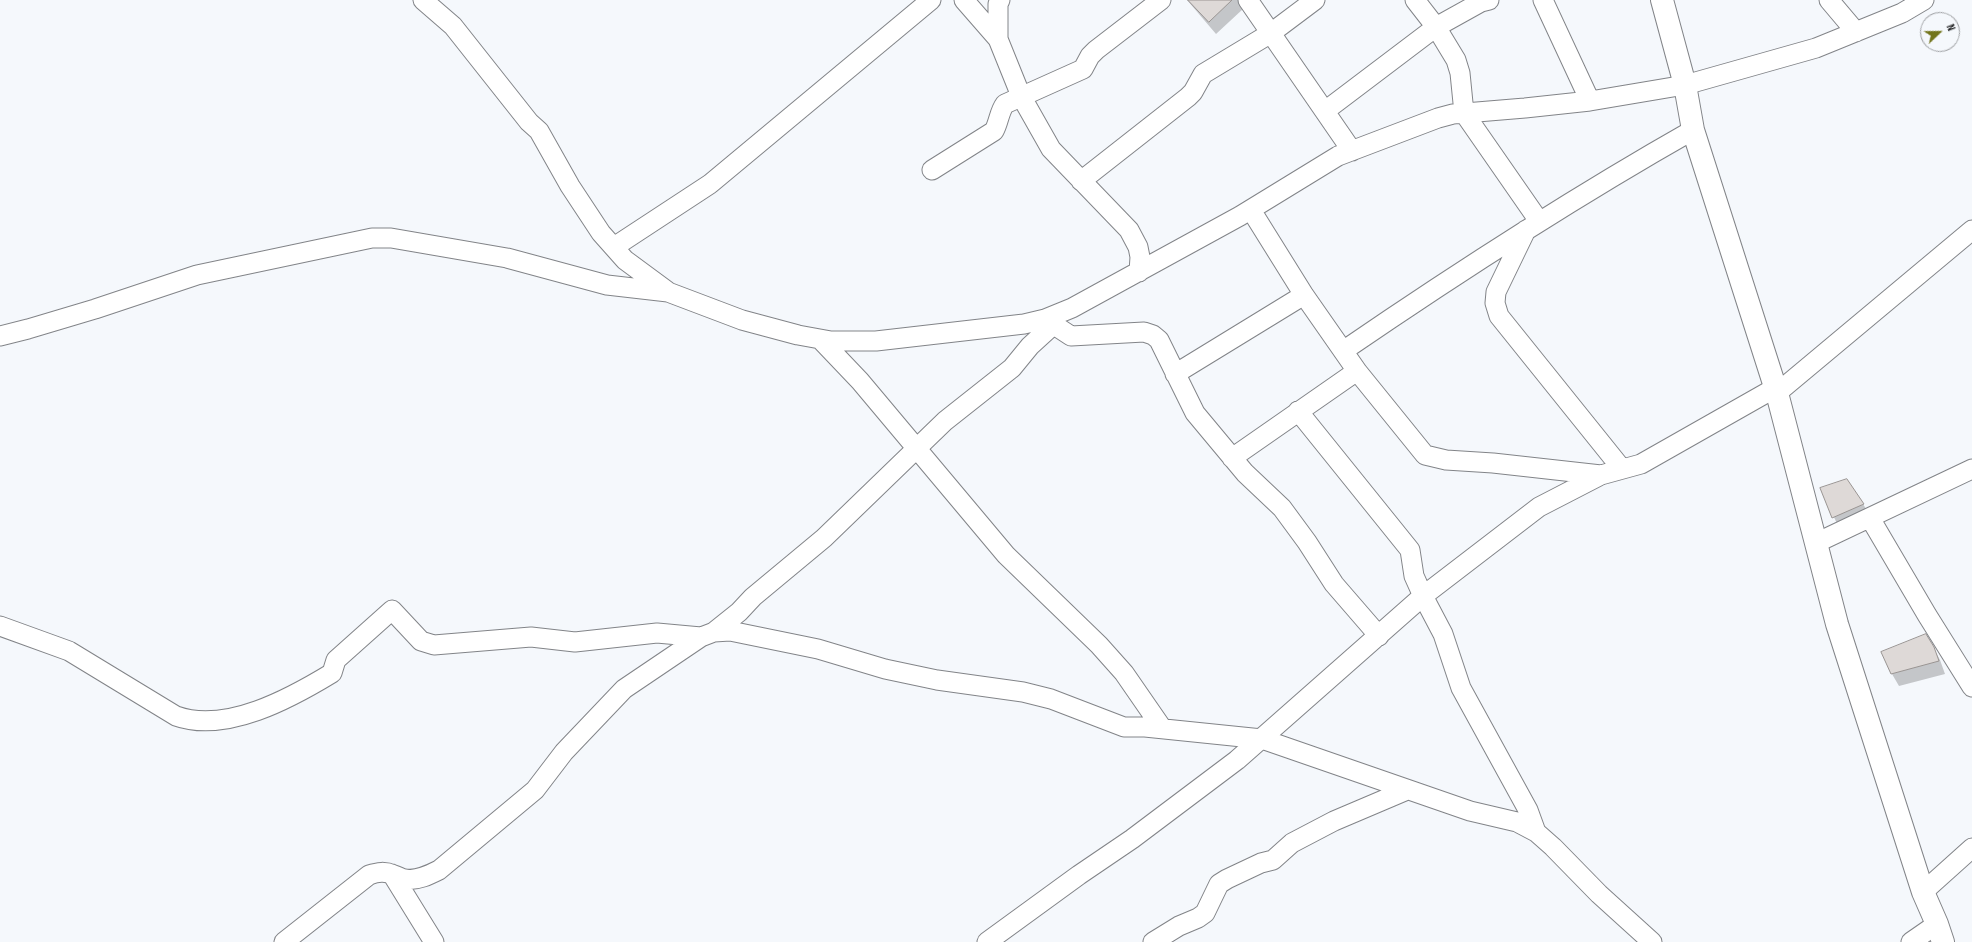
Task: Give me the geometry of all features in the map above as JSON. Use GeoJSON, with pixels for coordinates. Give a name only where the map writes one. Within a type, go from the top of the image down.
{"type":"FeatureCollection","features":[{"type":"Feature","properties":{"kind":"main road"},"geometry":{"type":"LineString","coordinates":[[1662,0],[1685,85],[1693,130],[1776,391],[1837,624],[1923,892],[1940,933]]}},
{"type":"Feature","properties":{"kind":"street"},"geometry":{"type":"LineString","coordinates":[[423,0],[453,26],[529,122],[538,131],[570,186],[601,233],[625,260],[668,292]]}},
{"type":"Feature","properties":{"kind":"street"},"geometry":{"type":"LineString","coordinates":[[614,247],[710,184],[930,0]]}},
{"type":"Feature","properties":{"kind":"street"},"geometry":{"type":"LineString","coordinates":[[964,0],[998,39],[1021,96],[1051,149],[1129,230],[1138,247],[1140,272]]}},
{"type":"Feature","properties":{"kind":"street"},"geometry":{"type":"LineString","coordinates":[[998,39],[998,4],[1000,0]]}},
{"type":"Feature","properties":{"kind":"street"},"geometry":{"type":"LineString","coordinates":[[932,170],[994,130],[1001,110],[1006,104],[1083,69],[1090,56],[1096,50],[1161,0]]}},
{"type":"Feature","properties":{"kind":"street"},"geometry":{"type":"LineString","coordinates":[[1248,0],[1352,151]]}},
{"type":"Feature","properties":{"kind":"street"},"geometry":{"type":"LineString","coordinates":[[1081,181],[1188,97],[1193,92],[1202,74],[1271,33],[1315,0]]}},
{"type":"Feature","properties":{"kind":"street"},"geometry":{"type":"LineString","coordinates":[[1415,0],[1436,27],[1456,60],[1460,73],[1464,113],[1532,225]]}},
{"type":"Feature","properties":{"kind":"street"},"geometry":{"type":"LineString","coordinates":[[1325,111],[1436,27],[1481,2],[1488,0]]}},
{"type":"Feature","properties":{"kind":"street"},"geometry":{"type":"LineString","coordinates":[[1543,0],[1590,101]]}},
{"type":"Feature","properties":{"kind":"street"},"geometry":{"type":"LineString","coordinates":[[1829,0],[1856,32]]}},
{"type":"Feature","properties":{"kind":"street"},"geometry":{"type":"LineString","coordinates":[[284,942],[369,875],[380,872],[392,874],[404,879],[413,879],[439,870],[535,790],[564,752],[624,689],[739,612],[753,597],[824,538],[916,447],[945,421],[1012,368],[1049,322],[1072,308],[1251,210],[1338,156],[1438,118],[1464,113],[1590,101],[1685,85],[1816,48],[1902,13],[1924,0]]}},
{"type":"Feature","properties":{"kind":"street"},"geometry":{"type":"LineString","coordinates":[[1343,351],[1456,274],[1532,225],[1609,177],[1693,130]]}},
{"type":"Feature","properties":{"kind":"street"},"geometry":{"type":"LineString","coordinates":[[1251,210],[1304,295],[1357,371],[1425,455],[1446,460],[1493,463],[1601,475]]}},
{"type":"Feature","properties":{"kind":"street"},"geometry":{"type":"LineString","coordinates":[[1532,225],[1496,292],[1495,303],[1499,316],[1622,469]]}},
{"type":"Feature","properties":{"kind":"street"},"geometry":{"type":"LineString","coordinates":[[987,942],[1079,875],[1132,839],[1237,760],[1423,596],[1539,507],[1601,475],[1641,464],[1776,391],[1972,230]]}},
{"type":"Feature","properties":{"kind":"street"},"geometry":{"type":"LineString","coordinates":[[0,336],[95,309],[197,275],[372,238],[391,238],[507,258],[607,285],[668,292],[742,320],[798,335],[832,341],[876,341],[1049,322],[1071,336],[1144,332],[1153,335],[1159,340],[1195,413],[1245,473],[1282,508],[1307,542],[1334,584],[1379,636]]}},
{"type":"Feature","properties":{"kind":"street"},"geometry":{"type":"LineString","coordinates":[[1175,374],[1304,295]]}},
{"type":"Feature","properties":{"kind":"street"},"geometry":{"type":"LineString","coordinates":[[820,339],[860,381],[1006,555],[1100,645],[1124,673],[1162,728]]}},
{"type":"Feature","properties":{"kind":"street"},"geometry":{"type":"LineString","coordinates":[[1232,458],[1357,371]]}},
{"type":"Feature","properties":{"kind":"street"},"geometry":{"type":"LineString","coordinates":[[1298,412],[1410,550],[1414,576],[1443,634],[1461,688],[1528,810],[1536,832]]}},
{"type":"Feature","properties":{"kind":"street"},"geometry":{"type":"LineString","coordinates":[[1816,544],[1972,469]]}},
{"type":"Feature","properties":{"kind":"street"},"geometry":{"type":"LineString","coordinates":[[1870,518],[1927,615],[1972,687]]}},
{"type":"Feature","properties":{"kind":"street"},"geometry":{"type":"LineString","coordinates":[[0,626],[69,651],[176,716],[193,720],[231,718],[282,701],[304,689],[332,673],[336,660],[392,610],[421,640],[434,645],[531,637],[575,642],[657,633],[707,634],[730,631],[747,633],[818,649],[885,669],[937,680],[1023,692],[1051,699],[1124,727],[1162,728],[1262,739],[1370,775],[1407,790],[1470,811],[1517,822],[1536,832],[1652,942]]}},
{"type":"Feature","properties":{"kind":"street"},"geometry":{"type":"LineString","coordinates":[[1153,942],[1179,926],[1198,918],[1210,906],[1220,884],[1227,879],[1261,863],[1273,860],[1292,843],[1334,821],[1407,790]]}},
{"type":"Feature","properties":{"kind":"street"},"geometry":{"type":"LineString","coordinates":[[1923,892],[1972,848]]}},
{"type":"Feature","properties":{"kind":"street"},"geometry":{"type":"LineString","coordinates":[[392,874],[434,942]]}},
{"type":"Feature","properties":{"kind":"street"},"geometry":{"type":"LineString","coordinates":[[1911,942],[1940,933]]}},
{"type":"Feature","properties":{"kind":"building"},"geometry":{"type":"Polygon","coordinates":[[[1188,0],[1232,0],[1209,22],[1188,0]]]}},
{"type":"Feature","properties":{"kind":"building"},"geometry":{"type":"Polygon","coordinates":[[[1847,479],[1864,504],[1832,518],[1820,488],[1847,479]]]}},
{"type":"Feature","properties":{"kind":"building"},"geometry":{"type":"Polygon","coordinates":[[[1926,634],[1934,647],[1939,661],[1891,674],[1881,652],[1926,634]]]}}]}
